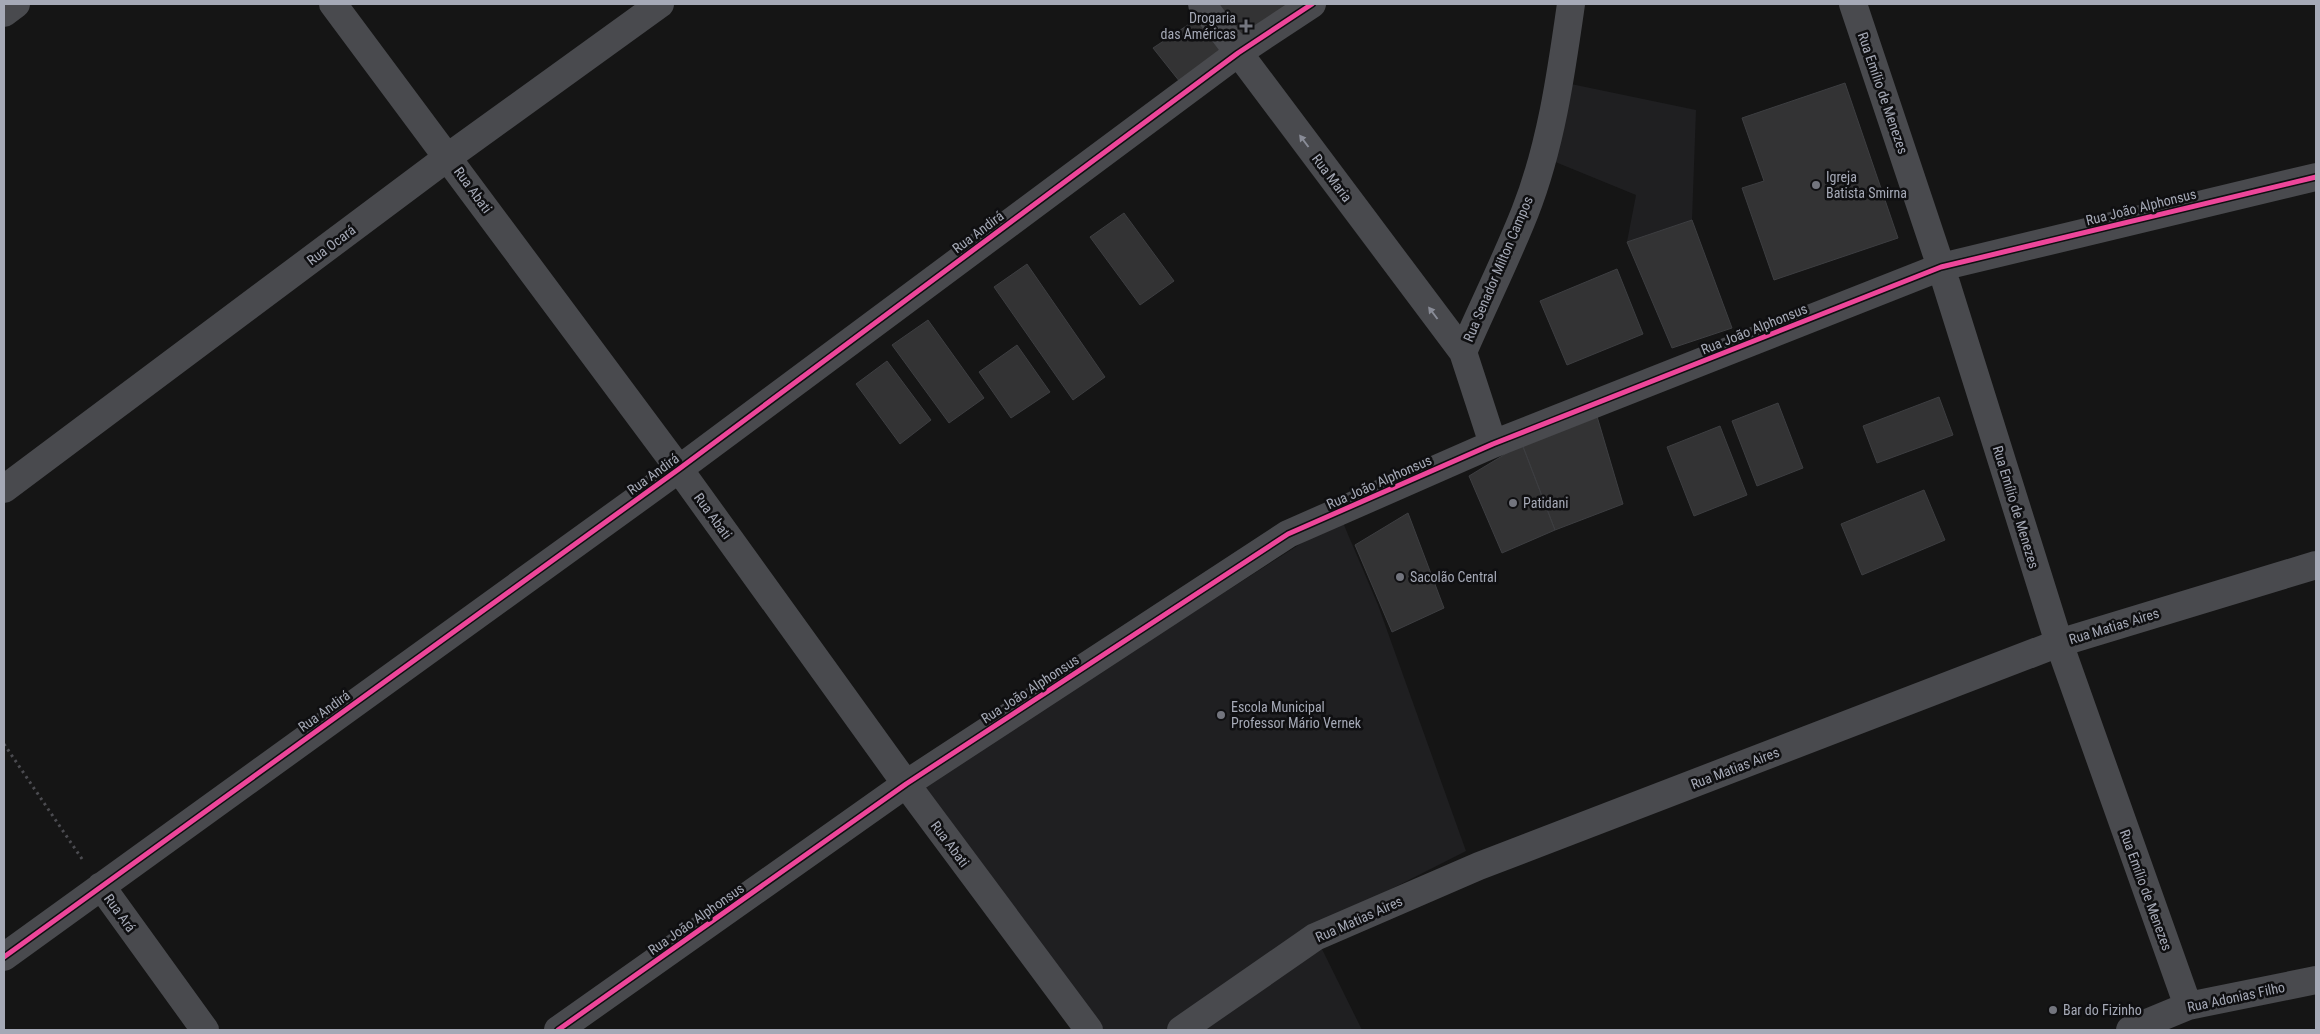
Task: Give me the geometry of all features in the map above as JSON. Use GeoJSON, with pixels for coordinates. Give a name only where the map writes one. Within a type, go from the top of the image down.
{"type":"FeatureCollection","features":[{"type":"Feature","properties":{"kind":"street"},"geometry":{"type":"LineString","coordinates":[[4,13],[16,4]]}},
{"type":"Feature","properties":{"kind":"street","name":"Rua Abati"},"geometry":{"type":"LineString","coordinates":[[334,4],[679,469],[906,784],[1089,1030]]}},
{"type":"Feature","properties":{"kind":"street","name":"Rua Ocará"},"geometry":{"type":"LineString","coordinates":[[4,489],[448,157],[660,4]]}},
{"type":"Feature","properties":{"kind":"street","name":"Rua Maria"},"geometry":{"type":"LineString","coordinates":[[1202,4],[1463,352]]}},
{"type":"Feature","properties":{"kind":"street","name":"Rua Andirá"},"geometry":{"type":"LineString","coordinates":[[4,958],[679,469],[1238,53],[1312,4]]}},
{"type":"Feature","properties":{"kind":"street","name":"Rua Senador Milton Campos"},"geometry":{"type":"LineString","coordinates":[[1493,444],[1463,352],[1525,212],[1550,129],[1571,4]]}},
{"type":"Feature","properties":{"kind":"street","name":"Rua Emílio de Menezes"},"geometry":{"type":"LineString","coordinates":[[1853,4],[1941,267],[2058,643],[2188,1006]]}},
{"type":"Feature","properties":{"kind":"street","name":"Rua João Alphonsus"},"geometry":{"type":"LineString","coordinates":[[558,1030],[906,784],[1288,534],[1493,444],[1941,267],[2316,177]]}},
{"type":"Feature","properties":{"kind":"street","name":"Rua Matias Aires"},"geometry":{"type":"LineString","coordinates":[[1181,1030],[1315,937],[1479,866],[2058,643],[2316,565]]}},
{"type":"Feature","properties":{"kind":"street","name":"Rua Ará"},"geometry":{"type":"LineString","coordinates":[[101,886],[205,1030]]}},
{"type":"Feature","properties":{"kind":"street","name":"Rua Adonias Filho"},"geometry":{"type":"LineString","coordinates":[[2130,1030],[2188,1006],[2316,980]]}},
{"type":"Feature","properties":{"kind":"shaded area"},"geometry":{"type":"Polygon","coordinates":[[[1571,84],[1696,110],[1692,220],[1627,242],[1636,195],[1548,159],[1571,84]]]}},
{"type":"Feature","properties":{"kind":"shaded area","name":"Escola Municipal Professor Mário Vernek"},"geometry":{"type":"Polygon","coordinates":[[[1341,518],[1378,605],[1466,851],[1340,915],[1167,1030],[1096,1030],[913,782],[1136,649],[1341,518]]]}},
{"type":"Feature","properties":{"kind":"shaded area"},"geometry":{"type":"Polygon","coordinates":[[[1319,943],[1362,1030],[1192,1030],[1319,943]]]}},
{"type":"Feature","properties":{"kind":"building","name":"Drogaria das Américas"},"geometry":{"type":"Polygon","coordinates":[[[1205,4],[1303,4],[1239,49],[1205,4]]]}},
{"type":"Feature","properties":{"kind":"building"},"geometry":{"type":"Polygon","coordinates":[[[1206,13],[1235,53],[1184,87],[1153,48],[1206,13]]]}},
{"type":"Feature","properties":{"kind":"building","name":"Igreja Batista Smirna"},"geometry":{"type":"Polygon","coordinates":[[[1845,83],[1898,238],[1774,280],[1742,188],[1764,181],[1742,118],[1845,83]]]}},
{"type":"Feature","properties":{"kind":"building"},"geometry":{"type":"Polygon","coordinates":[[[1124,213],[1174,281],[1140,305],[1090,237],[1124,213]]]}},
{"type":"Feature","properties":{"kind":"building"},"geometry":{"type":"Polygon","coordinates":[[[1692,220],[1732,328],[1672,348],[1627,242],[1692,220]]]}},
{"type":"Feature","properties":{"kind":"building"},"geometry":{"type":"Polygon","coordinates":[[[1027,264],[1105,377],[1073,400],[994,287],[1027,264]]]}},
{"type":"Feature","properties":{"kind":"building"},"geometry":{"type":"Polygon","coordinates":[[[1617,269],[1643,334],[1567,365],[1540,301],[1617,269]]]}},
{"type":"Feature","properties":{"kind":"building"},"geometry":{"type":"Polygon","coordinates":[[[928,320],[984,398],[949,423],[892,345],[928,320]]]}},
{"type":"Feature","properties":{"kind":"building"},"geometry":{"type":"Polygon","coordinates":[[[1017,345],[1050,392],[1011,418],[979,372],[1017,345]]]}},
{"type":"Feature","properties":{"kind":"building"},"geometry":{"type":"Polygon","coordinates":[[[887,361],[931,420],[900,444],[856,384],[887,361]]]}},
{"type":"Feature","properties":{"kind":"building"},"geometry":{"type":"Polygon","coordinates":[[[1939,397],[1953,435],[1877,463],[1863,426],[1939,397]]]}},
{"type":"Feature","properties":{"kind":"building"},"geometry":{"type":"Polygon","coordinates":[[[1778,403],[1803,468],[1757,486],[1732,421],[1778,403]]]}},
{"type":"Feature","properties":{"kind":"building"},"geometry":{"type":"Polygon","coordinates":[[[1596,413],[1623,504],[1555,530],[1522,444],[1596,413]]]}},
{"type":"Feature","properties":{"kind":"building"},"geometry":{"type":"Polygon","coordinates":[[[1720,426],[1747,495],[1694,516],[1667,447],[1720,426]]]}},
{"type":"Feature","properties":{"kind":"building","name":"Patidani"},"geometry":{"type":"Polygon","coordinates":[[[1522,444],[1555,530],[1502,553],[1469,476],[1522,444]]]}},
{"type":"Feature","properties":{"kind":"building"},"geometry":{"type":"Polygon","coordinates":[[[1924,490],[1945,540],[1862,575],[1841,524],[1924,490]]]}},
{"type":"Feature","properties":{"kind":"building","name":"Sacolão Central"},"geometry":{"type":"Polygon","coordinates":[[[1408,513],[1444,608],[1392,632],[1355,545],[1408,513]]]}},
{"type":"Feature","properties":{"kind":"cycle path"},"geometry":{"type":"LineString","coordinates":[[4,957],[679,469],[1238,53],[1312,4]]}},
{"type":"Feature","properties":{"kind":"cycle path"},"geometry":{"type":"LineString","coordinates":[[558,1030],[906,784],[1288,534],[1493,444],[1941,267],[2316,177]]}},
{"type":"Feature","properties":{"kind":"place","name":"Drogaria das Américas"},"geometry":{"type":"Point","coordinates":[1246,26]}},
{"type":"Feature","properties":{"kind":"place","name":"Igreja Batista Smirna"},"geometry":{"type":"Point","coordinates":[1816,185]}},
{"type":"Feature","properties":{"kind":"place","name":"Patidani"},"geometry":{"type":"Point","coordinates":[1513,503]}},
{"type":"Feature","properties":{"kind":"place","name":"Sacolão Central"},"geometry":{"type":"Point","coordinates":[1400,577]}},
{"type":"Feature","properties":{"kind":"place","name":"Escola Municipal Professor Mário Vernek"},"geometry":{"type":"Point","coordinates":[1221,715]}},
{"type":"Feature","properties":{"kind":"place","name":"Bar do Fizinho"},"geometry":{"type":"Point","coordinates":[2053,1010]}}]}
